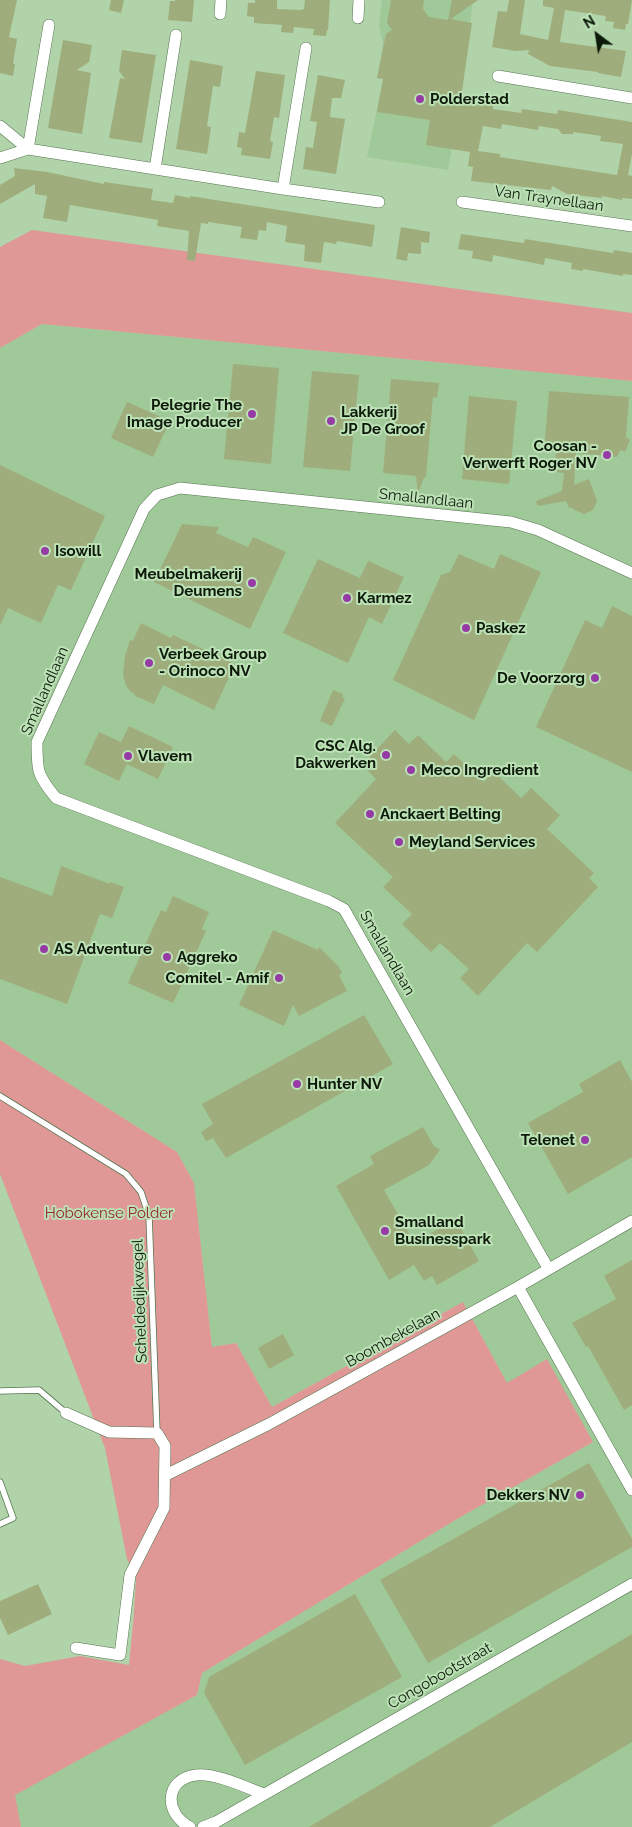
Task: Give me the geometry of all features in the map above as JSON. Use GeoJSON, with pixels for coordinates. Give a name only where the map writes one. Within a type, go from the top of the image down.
{"type":"FeatureCollection","features":[{"type":"Feature","properties":{"kind":"street"},"geometry":{"type":"LineString","coordinates":[[220,14],[221,0]]}},
{"type":"Feature","properties":{"kind":"street"},"geometry":{"type":"LineString","coordinates":[[358,18],[359,0]]}},
{"type":"Feature","properties":{"kind":"street"},"geometry":{"type":"LineString","coordinates":[[28,149],[49,25]]}},
{"type":"Feature","properties":{"kind":"street"},"geometry":{"type":"LineString","coordinates":[[155,169],[176,35]]}},
{"type":"Feature","properties":{"kind":"street"},"geometry":{"type":"LineString","coordinates":[[283,189],[306,48]]}},
{"type":"Feature","properties":{"kind":"street"},"geometry":{"type":"LineString","coordinates":[[498,76],[632,98]]}},
{"type":"Feature","properties":{"kind":"street"},"geometry":{"type":"LineString","coordinates":[[0,126],[28,149]]}},
{"type":"Feature","properties":{"kind":"street"},"geometry":{"type":"LineString","coordinates":[[0,158],[28,149],[379,202]]}},
{"type":"Feature","properties":{"kind":"street","name":"Van Traynellaan"},"geometry":{"type":"LineString","coordinates":[[462,202],[632,226]]}},
{"type":"Feature","properties":{"kind":"street","name":"Smallandlaan"},"geometry":{"type":"LineString","coordinates":[[548,1268],[344,909],[320,898],[56,798],[44,784],[37,767],[37,742],[144,509],[157,495],[180,488],[511,522],[538,530],[632,573]]}},
{"type":"Feature","properties":{"kind":"street","name":"Boombekelaan"},"geometry":{"type":"LineString","coordinates":[[166,1475],[269,1424],[518,1287],[632,1221]]}},
{"type":"Feature","properties":{"kind":"street"},"geometry":{"type":"LineString","coordinates":[[518,1287],[632,1490]]}},
{"type":"Feature","properties":{"kind":"street"},"geometry":{"type":"LineString","coordinates":[[66,1413],[109,1432],[157,1433],[165,1446],[164,1508],[130,1575],[120,1655],[76,1648]]}},
{"type":"Feature","properties":{"kind":"street","name":"Congobootstraat"},"geometry":{"type":"LineString","coordinates":[[204,1827],[216,1822],[632,1584]]}},
{"type":"Feature","properties":{"kind":"street"},"geometry":{"type":"LineString","coordinates":[[190,1827],[181,1823],[173,1812],[171,1800],[172,1791],[186,1778],[203,1775],[236,1783],[264,1794]]}},
{"type":"Feature","properties":{"kind":"lane","name":"Scheldedijkwegel"},"geometry":{"type":"LineString","coordinates":[[0,1096],[126,1174],[141,1192],[149,1216],[157,1433]]}},
{"type":"Feature","properties":{"kind":"lane"},"geometry":{"type":"LineString","coordinates":[[0,1391],[39,1390],[66,1413]]}},
{"type":"Feature","properties":{"kind":"lane"},"geometry":{"type":"LineString","coordinates":[[0,1482],[13,1518],[0,1524]]}},
{"type":"Feature","properties":{"kind":"shaded area","name":"Polderstad"},"geometry":{"type":"Polygon","coordinates":[[[382,0],[473,0],[463,85],[448,170],[367,157],[383,79],[377,78],[383,44],[379,26],[382,0]]]}},
{"type":"Feature","properties":{"kind":"shaded area"},"geometry":{"type":"Polygon","coordinates":[[[42,324],[632,381],[632,1827],[21,1827],[14,1795],[197,1695],[202,1673],[457,1519],[593,1442],[507,1383],[463,1302],[272,1407],[236,1343],[212,1347],[194,1183],[177,1152],[0,1040],[0,348],[42,324]]]}},
{"type":"Feature","properties":{"kind":"green space"},"geometry":{"type":"Polygon","coordinates":[[[32,230],[632,313],[632,381],[42,324],[0,348],[0,247],[32,230]]]}},
{"type":"Feature","properties":{"kind":"green space","name":"Hobokense Polder"},"geometry":{"type":"Polygon","coordinates":[[[0,1040],[177,1152],[194,1183],[212,1347],[236,1343],[272,1407],[463,1302],[507,1383],[547,1359],[593,1442],[457,1519],[202,1673],[197,1695],[15,1795],[21,1827],[0,1827],[0,1659],[25,1666],[80,1656],[129,1665],[136,1577],[127,1559],[105,1448],[0,1174],[0,1040]]]}},
{"type":"Feature","properties":{"kind":"building"},"geometry":{"type":"Polygon","coordinates":[[[0,0],[17,0],[9,37],[17,39],[13,76],[0,73],[0,0]]]}},
{"type":"Feature","properties":{"kind":"building"},"geometry":{"type":"Polygon","coordinates":[[[111,0],[124,0],[121,13],[109,10],[111,0]]]}},
{"type":"Feature","properties":{"kind":"building"},"geometry":{"type":"Polygon","coordinates":[[[194,0],[192,22],[168,20],[170,1],[194,0]]]}},
{"type":"Feature","properties":{"kind":"building"},"geometry":{"type":"Polygon","coordinates":[[[255,0],[277,0],[277,9],[300,10],[304,9],[305,0],[330,0],[326,36],[313,35],[314,29],[294,27],[293,33],[281,32],[282,25],[254,23],[254,17],[247,16],[248,3],[255,3],[255,0]]]}},
{"type":"Feature","properties":{"kind":"building"},"geometry":{"type":"Polygon","coordinates":[[[391,0],[424,0],[423,9],[429,17],[448,20],[452,0],[478,0],[451,19],[472,23],[461,97],[493,104],[493,109],[521,113],[522,109],[557,114],[558,110],[632,122],[632,154],[628,175],[632,176],[632,199],[622,198],[622,200],[602,196],[602,198],[567,194],[552,186],[551,190],[471,181],[473,167],[468,166],[470,152],[426,145],[430,120],[377,112],[383,79],[377,78],[386,34],[392,30],[387,23],[391,0]],[[502,124],[501,129],[483,126],[478,151],[500,154],[500,157],[617,175],[623,144],[600,141],[601,136],[573,132],[573,134],[562,134],[558,129],[539,126],[538,130],[502,124]]]}},
{"type":"Feature","properties":{"kind":"building"},"geometry":{"type":"Polygon","coordinates":[[[509,0],[525,0],[520,34],[548,40],[554,8],[543,6],[543,0],[632,0],[628,24],[626,24],[625,30],[613,28],[614,22],[605,21],[606,16],[565,10],[560,42],[626,51],[621,77],[550,66],[528,54],[529,50],[515,51],[492,47],[498,11],[507,12],[509,0]]]}},
{"type":"Feature","properties":{"kind":"building"},"geometry":{"type":"Polygon","coordinates":[[[63,40],[92,45],[89,62],[77,70],[91,73],[82,134],[48,128],[63,40]]]}},
{"type":"Feature","properties":{"kind":"building"},"geometry":{"type":"Polygon","coordinates":[[[122,50],[156,55],[142,143],[109,138],[120,78],[125,79],[119,71],[122,50]]]}},
{"type":"Feature","properties":{"kind":"building"},"geometry":{"type":"Polygon","coordinates":[[[190,60],[223,66],[220,87],[213,86],[207,126],[211,127],[207,154],[176,149],[190,60]]]}},
{"type":"Feature","properties":{"kind":"building"},"geometry":{"type":"Polygon","coordinates":[[[256,71],[285,75],[279,118],[274,117],[270,141],[273,142],[270,159],[241,155],[242,148],[237,147],[239,132],[245,133],[256,71]]]}},
{"type":"Feature","properties":{"kind":"building"},"geometry":{"type":"Polygon","coordinates":[[[318,75],[345,80],[341,98],[332,98],[330,117],[345,119],[336,174],[303,169],[306,147],[313,148],[317,122],[310,121],[318,75]]]}},
{"type":"Feature","properties":{"kind":"building"},"geometry":{"type":"Polygon","coordinates":[[[14,168],[47,172],[104,184],[104,182],[153,189],[151,200],[173,203],[175,195],[190,198],[190,196],[375,225],[372,247],[337,241],[336,244],[324,242],[321,263],[304,261],[305,245],[285,242],[287,226],[267,222],[266,231],[259,230],[257,240],[240,238],[242,227],[208,222],[208,224],[201,223],[195,261],[187,260],[189,231],[157,226],[158,220],[70,205],[67,222],[43,218],[47,196],[35,194],[35,184],[0,204],[0,185],[15,176],[14,168]]]}},
{"type":"Feature","properties":{"kind":"building"},"geometry":{"type":"Polygon","coordinates":[[[401,227],[430,232],[429,243],[421,242],[421,254],[408,253],[407,261],[396,259],[401,227]]]}},
{"type":"Feature","properties":{"kind":"building"},"geometry":{"type":"Polygon","coordinates":[[[461,234],[524,243],[525,239],[613,253],[614,250],[632,253],[632,275],[623,274],[623,276],[583,269],[583,271],[571,269],[572,263],[545,258],[544,265],[493,255],[492,262],[472,258],[473,251],[458,249],[461,234]]]}},
{"type":"Feature","properties":{"kind":"building","name":"Pelegrie The Image Producer"},"geometry":{"type":"Polygon","coordinates":[[[233,364],[279,368],[271,464],[224,459],[233,364]]]}},
{"type":"Feature","properties":{"kind":"building","name":"Lakkerij JP De Groof"},"geometry":{"type":"Polygon","coordinates":[[[312,371],[359,375],[350,471],[303,467],[312,371]]]}},
{"type":"Feature","properties":{"kind":"building"},"geometry":{"type":"Polygon","coordinates":[[[391,379],[439,383],[437,398],[433,397],[426,477],[424,477],[418,494],[416,476],[383,473],[391,379]]]}},
{"type":"Feature","properties":{"kind":"building","name":"Coosan - Verwerft Roger NV"},"geometry":{"type":"Polygon","coordinates":[[[549,391],[629,397],[626,437],[630,440],[625,452],[620,450],[617,457],[576,453],[574,485],[589,479],[597,501],[593,510],[584,514],[571,507],[569,508],[566,501],[538,506],[536,501],[562,491],[564,473],[554,472],[556,452],[544,451],[549,391]]]}},
{"type":"Feature","properties":{"kind":"building"},"geometry":{"type":"Polygon","coordinates":[[[469,396],[517,401],[509,484],[462,479],[469,396]]]}},
{"type":"Feature","properties":{"kind":"building"},"geometry":{"type":"Polygon","coordinates":[[[127,402],[170,421],[153,457],[111,438],[127,402]]]}},
{"type":"Feature","properties":{"kind":"building","name":"Isowill"},"geometry":{"type":"Polygon","coordinates":[[[0,465],[105,516],[71,590],[58,585],[41,623],[8,608],[0,626],[0,465]]]}},
{"type":"Feature","properties":{"kind":"building"},"geometry":{"type":"Polygon","coordinates":[[[182,524],[219,527],[216,533],[248,547],[253,537],[286,552],[250,629],[154,582],[182,524]]]}},
{"type":"Feature","properties":{"kind":"building","name":"Paskez"},"geometry":{"type":"Polygon","coordinates":[[[459,554],[494,569],[500,554],[541,572],[474,720],[393,680],[441,575],[450,572],[459,554]]]}},
{"type":"Feature","properties":{"kind":"building","name":"Karmez"},"geometry":{"type":"Polygon","coordinates":[[[318,559],[360,578],[368,561],[404,577],[382,624],[369,617],[348,663],[283,633],[318,559]]]}},
{"type":"Feature","properties":{"kind":"building","name":"De Voorzorg"},"geometry":{"type":"Polygon","coordinates":[[[612,606],[632,616],[632,772],[536,727],[585,620],[602,628],[612,606]]]}},
{"type":"Feature","properties":{"kind":"building"},"geometry":{"type":"Polygon","coordinates":[[[141,623],[171,638],[173,635],[235,664],[214,710],[163,685],[154,704],[137,697],[130,691],[126,686],[123,674],[125,656],[130,640],[133,641],[141,623]]]}},
{"type":"Feature","properties":{"kind":"building"},"geometry":{"type":"Polygon","coordinates":[[[333,690],[343,694],[342,697],[345,698],[332,726],[320,721],[333,690]]]}},
{"type":"Feature","properties":{"kind":"building","name":"Vlavem"},"geometry":{"type":"Polygon","coordinates":[[[129,726],[173,747],[158,779],[127,764],[119,781],[84,764],[99,732],[121,742],[129,726]]]}},
{"type":"Feature","properties":{"kind":"building"},"geometry":{"type":"Polygon","coordinates":[[[395,730],[409,744],[418,735],[446,762],[454,754],[484,782],[493,771],[521,798],[531,788],[560,815],[547,829],[594,873],[589,878],[598,887],[537,952],[527,943],[478,996],[460,978],[469,969],[440,943],[431,952],[402,924],[412,914],[383,887],[393,877],[335,823],[376,779],[362,765],[395,730]]]}},
{"type":"Feature","properties":{"kind":"building","name":"AS Adventure"},"geometry":{"type":"Polygon","coordinates":[[[61,866],[110,884],[110,882],[124,887],[112,918],[100,914],[67,1004],[0,979],[0,877],[52,896],[61,866]]]}},
{"type":"Feature","properties":{"kind":"building","name":"Aggreko"},"geometry":{"type":"Polygon","coordinates":[[[173,896],[209,912],[202,929],[206,931],[173,1003],[128,983],[161,910],[166,912],[173,896]]]}},
{"type":"Feature","properties":{"kind":"building","name":"Comitel - Amif"},"geometry":{"type":"Polygon","coordinates":[[[273,930],[318,950],[319,947],[339,967],[342,973],[339,975],[347,991],[299,1016],[293,1005],[284,1026],[239,1005],[273,930]]]}},
{"type":"Feature","properties":{"kind":"building","name":"Hunter NV"},"geometry":{"type":"Polygon","coordinates":[[[364,1015],[393,1064],[226,1158],[213,1138],[206,1141],[201,1132],[213,1124],[202,1104],[364,1015]]]}},
{"type":"Feature","properties":{"kind":"building","name":"Telenet"},"geometry":{"type":"Polygon","coordinates":[[[620,1060],[632,1082],[632,1157],[568,1194],[528,1123],[583,1092],[579,1084],[620,1060]]]}},
{"type":"Feature","properties":{"kind":"building","name":"Smalland Businesspark"},"geometry":{"type":"Polygon","coordinates":[[[423,1127],[434,1146],[440,1150],[429,1165],[384,1190],[414,1242],[456,1220],[479,1261],[437,1285],[432,1276],[424,1281],[414,1265],[389,1280],[336,1186],[374,1164],[370,1156],[423,1127]]]}},
{"type":"Feature","properties":{"kind":"building"},"geometry":{"type":"Polygon","coordinates":[[[632,1260],[632,1405],[624,1410],[588,1346],[586,1347],[572,1323],[616,1299],[604,1276],[632,1260]]]}},
{"type":"Feature","properties":{"kind":"building"},"geometry":{"type":"Polygon","coordinates":[[[283,1334],[294,1355],[269,1369],[258,1348],[283,1334]]]}},
{"type":"Feature","properties":{"kind":"building"},"geometry":{"type":"Polygon","coordinates":[[[589,1463],[632,1539],[632,1547],[428,1663],[380,1580],[589,1463]]]}},
{"type":"Feature","properties":{"kind":"building"},"geometry":{"type":"Polygon","coordinates":[[[38,1584],[52,1614],[8,1635],[0,1618],[0,1601],[38,1584]]]}},
{"type":"Feature","properties":{"kind":"building"},"geometry":{"type":"Polygon","coordinates":[[[355,1594],[402,1677],[245,1765],[204,1693],[209,1677],[355,1594]]]}},
{"type":"Feature","properties":{"kind":"building"},"geometry":{"type":"Polygon","coordinates":[[[632,1634],[632,1742],[490,1827],[309,1827],[632,1634]]]}},
{"type":"Feature","properties":{"kind":"place","name":"Polderstad"},"geometry":{"type":"Point","coordinates":[420,99]}},
{"type":"Feature","properties":{"kind":"place","name":"Pelegrie The Image Producer"},"geometry":{"type":"Point","coordinates":[252,414]}},
{"type":"Feature","properties":{"kind":"place","name":"Lakkerij JP De Groof"},"geometry":{"type":"Point","coordinates":[331,421]}},
{"type":"Feature","properties":{"kind":"place","name":"Coosan - Verwerft Roger NV"},"geometry":{"type":"Point","coordinates":[607,455]}},
{"type":"Feature","properties":{"kind":"place","name":"Isowill"},"geometry":{"type":"Point","coordinates":[45,551]}},
{"type":"Feature","properties":{"kind":"place","name":"Meubelmakerij Deumens"},"geometry":{"type":"Point","coordinates":[252,583]}},
{"type":"Feature","properties":{"kind":"place","name":"Karmez"},"geometry":{"type":"Point","coordinates":[347,598]}},
{"type":"Feature","properties":{"kind":"place","name":"Paskez"},"geometry":{"type":"Point","coordinates":[466,628]}},
{"type":"Feature","properties":{"kind":"place","name":"Verbeek Group - Orinoco NV"},"geometry":{"type":"Point","coordinates":[149,663]}},
{"type":"Feature","properties":{"kind":"place","name":"De Voorzorg"},"geometry":{"type":"Point","coordinates":[595,678]}},
{"type":"Feature","properties":{"kind":"place","name":"CSC Alg. Dakwerken"},"geometry":{"type":"Point","coordinates":[386,755]}},
{"type":"Feature","properties":{"kind":"place","name":"Vlavem"},"geometry":{"type":"Point","coordinates":[128,756]}},
{"type":"Feature","properties":{"kind":"place","name":"Meco Ingredient"},"geometry":{"type":"Point","coordinates":[411,770]}},
{"type":"Feature","properties":{"kind":"place","name":"Anckaert Belting"},"geometry":{"type":"Point","coordinates":[370,814]}},
{"type":"Feature","properties":{"kind":"place","name":"Meyland Services"},"geometry":{"type":"Point","coordinates":[399,842]}},
{"type":"Feature","properties":{"kind":"place","name":"AS Adventure"},"geometry":{"type":"Point","coordinates":[44,949]}},
{"type":"Feature","properties":{"kind":"place","name":"Aggreko"},"geometry":{"type":"Point","coordinates":[167,957]}},
{"type":"Feature","properties":{"kind":"place","name":"Comitel - Amif"},"geometry":{"type":"Point","coordinates":[279,978]}},
{"type":"Feature","properties":{"kind":"place","name":"Hunter NV"},"geometry":{"type":"Point","coordinates":[297,1084]}},
{"type":"Feature","properties":{"kind":"place","name":"Telenet"},"geometry":{"type":"Point","coordinates":[585,1140]}},
{"type":"Feature","properties":{"kind":"place","name":"Smalland Businesspark"},"geometry":{"type":"Point","coordinates":[385,1231]}},
{"type":"Feature","properties":{"kind":"place","name":"Dekkers NV"},"geometry":{"type":"Point","coordinates":[580,1495]}}]}
